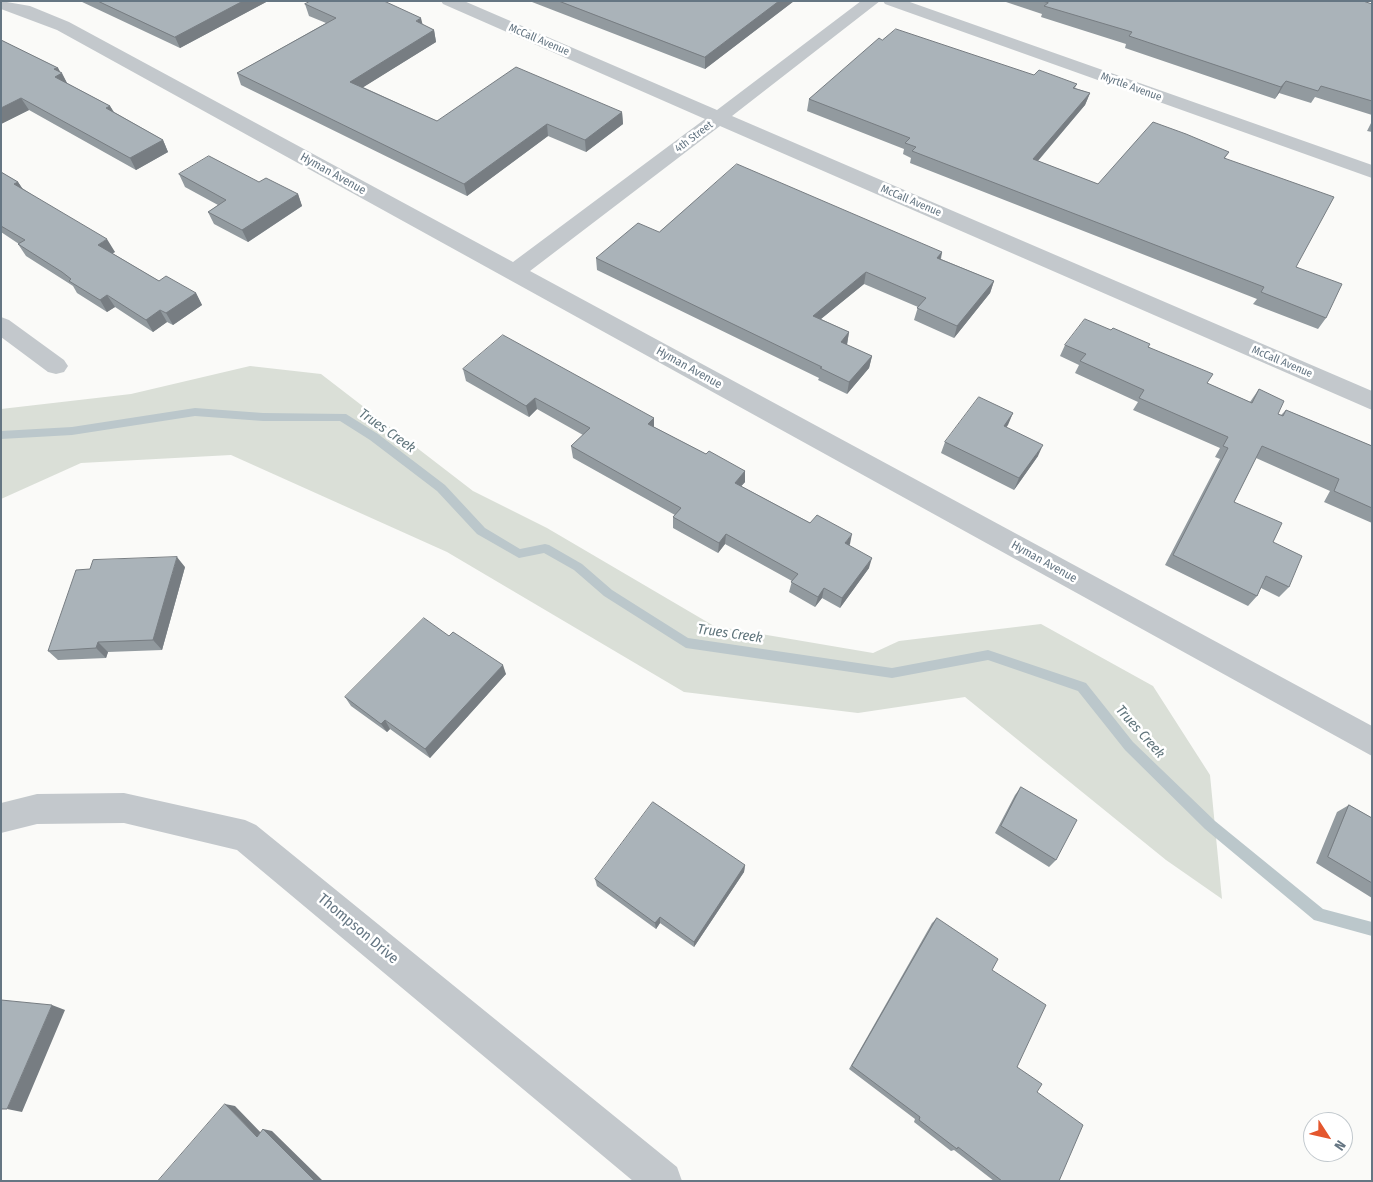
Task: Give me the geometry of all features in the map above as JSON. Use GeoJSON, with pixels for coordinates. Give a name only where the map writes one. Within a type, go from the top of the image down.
{"type":"FeatureCollection","features":[{"type":"Feature","properties":{"kind":"street","name":"McCall Avenue"},"geometry":{"type":"LineString","coordinates":[[449,1],[1372,401]]}},
{"type":"Feature","properties":{"kind":"street","name":"4th Street"},"geometry":{"type":"LineString","coordinates":[[515,272],[872,1]]}},
{"type":"Feature","properties":{"kind":"street","name":"Myrtle Avenue"},"geometry":{"type":"LineString","coordinates":[[891,1],[1372,172]]}},
{"type":"Feature","properties":{"kind":"street","name":"Hyman Avenue"},"geometry":{"type":"LineString","coordinates":[[1,4],[24,10],[63,26],[1372,742]]}},
{"type":"Feature","properties":{"kind":"street"},"geometry":{"type":"LineString","coordinates":[[1,325],[56,366]]}},
{"type":"Feature","properties":{"kind":"street","name":"Thompson Drive"},"geometry":{"type":"LineString","coordinates":[[1,818],[37,809],[124,808],[245,836],[663,1181]]}},
{"type":"Feature","properties":{"kind":"shaded area"},"geometry":{"type":"Polygon","coordinates":[[[250,366],[321,374],[473,491],[547,528],[714,626],[873,653],[899,641],[1041,624],[1153,686],[1210,775],[1222,899],[1166,860],[965,697],[858,713],[684,692],[447,552],[231,455],[81,463],[1,499],[1,409],[131,394],[250,366]]]}},
{"type":"Feature","properties":{"kind":"building"},"geometry":{"type":"Polygon","coordinates":[[[98,1],[243,1],[175,37],[98,1]]]}},
{"type":"Feature","properties":{"kind":"building"},"geometry":{"type":"Polygon","coordinates":[[[311,1],[384,1],[421,18],[416,21],[434,30],[350,82],[437,121],[516,67],[622,112],[585,140],[547,124],[464,184],[237,73],[336,18],[305,4],[311,1]]]}},
{"type":"Feature","properties":{"kind":"building"},"geometry":{"type":"Polygon","coordinates":[[[559,1],[779,1],[705,57],[559,1]]]}},
{"type":"Feature","properties":{"kind":"building"},"geometry":{"type":"Polygon","coordinates":[[[1043,1],[1363,1],[1372,4],[1372,101],[1321,86],[1318,91],[1286,81],[1281,87],[1129,36],[1132,32],[1044,6],[1048,3],[1043,1]]]}},
{"type":"Feature","properties":{"kind":"building"},"geometry":{"type":"Polygon","coordinates":[[[896,29],[1034,75],[1039,70],[1077,84],[1073,88],[1090,93],[1033,159],[1098,184],[1153,122],[1229,152],[1224,158],[1334,197],[1296,267],[1342,284],[1326,318],[1261,292],[1264,287],[912,151],[916,147],[905,143],[910,138],[809,99],[879,38],[882,40],[896,29]]]}},
{"type":"Feature","properties":{"kind":"building"},"geometry":{"type":"Polygon","coordinates":[[[1,40],[58,68],[54,69],[62,73],[55,77],[110,106],[106,108],[163,140],[130,158],[21,98],[1,108],[1,40]]]}},
{"type":"Feature","properties":{"kind":"building"},"geometry":{"type":"Polygon","coordinates":[[[209,156],[259,182],[266,178],[298,194],[242,230],[208,212],[226,200],[179,174],[209,156]]]}},
{"type":"Feature","properties":{"kind":"building"},"geometry":{"type":"Polygon","coordinates":[[[737,164],[942,252],[937,258],[994,281],[957,326],[917,308],[926,298],[866,272],[813,316],[849,332],[841,342],[872,356],[849,382],[820,368],[822,367],[596,258],[638,223],[659,232],[737,164]]]}},
{"type":"Feature","properties":{"kind":"building"},"geometry":{"type":"Polygon","coordinates":[[[1,172],[18,182],[14,184],[107,239],[98,245],[159,281],[166,276],[196,293],[166,313],[160,310],[146,320],[107,295],[100,300],[69,281],[71,279],[62,272],[18,244],[25,240],[1,226],[1,172]]]}},
{"type":"Feature","properties":{"kind":"building"},"geometry":{"type":"Polygon","coordinates":[[[1085,319],[1111,330],[1113,328],[1150,344],[1148,347],[1213,374],[1207,383],[1252,403],[1259,389],[1284,401],[1278,414],[1283,416],[1286,410],[1372,446],[1372,508],[1334,491],[1339,479],[1262,446],[1234,502],[1282,523],[1273,542],[1302,556],[1289,587],[1266,576],[1257,596],[1173,555],[1228,448],[1223,446],[1228,437],[1139,398],[1144,390],[1080,361],[1086,354],[1065,345],[1085,319]]]}},
{"type":"Feature","properties":{"kind":"building"},"geometry":{"type":"Polygon","coordinates":[[[503,335],[654,418],[648,424],[706,454],[709,451],[745,471],[735,483],[810,523],[817,515],[852,534],[845,543],[872,558],[842,598],[824,588],[818,597],[791,582],[798,574],[726,534],[719,543],[673,517],[681,508],[571,446],[590,428],[535,398],[526,406],[463,369],[503,335]]]}},
{"type":"Feature","properties":{"kind":"building"},"geometry":{"type":"Polygon","coordinates":[[[979,397],[1013,413],[1004,426],[1043,445],[1019,478],[945,442],[979,397]]]}},
{"type":"Feature","properties":{"kind":"building"},"geometry":{"type":"Polygon","coordinates":[[[177,557],[153,640],[98,642],[96,648],[48,651],[76,570],[90,569],[93,560],[177,557]]]}},
{"type":"Feature","properties":{"kind":"building"},"geometry":{"type":"Polygon","coordinates":[[[424,618],[449,636],[453,632],[503,665],[425,749],[385,720],[381,724],[345,697],[424,618]]]}},
{"type":"Feature","properties":{"kind":"building"},"geometry":{"type":"Polygon","coordinates":[[[1021,787],[1077,820],[1056,860],[1001,826],[1021,787]]]}},
{"type":"Feature","properties":{"kind":"building"},"geometry":{"type":"Polygon","coordinates":[[[653,802],[745,865],[694,942],[660,917],[655,923],[595,879],[653,802]]]}},
{"type":"Feature","properties":{"kind":"building"},"geometry":{"type":"Polygon","coordinates":[[[1349,805],[1372,818],[1372,883],[1328,857],[1349,805]]]}},
{"type":"Feature","properties":{"kind":"building"},"geometry":{"type":"Polygon","coordinates":[[[937,918],[998,959],[992,970],[1046,1005],[1017,1067],[1042,1084],[1037,1092],[1083,1125],[1059,1181],[1002,1181],[919,1120],[920,1117],[852,1066],[937,918]]]}},
{"type":"Feature","properties":{"kind":"building"},"geometry":{"type":"Polygon","coordinates":[[[1,1000],[52,1005],[7,1109],[1,1109],[1,1000]]]}},
{"type":"Feature","properties":{"kind":"building"},"geometry":{"type":"Polygon","coordinates":[[[225,1104],[257,1137],[263,1129],[315,1181],[158,1181],[225,1104]]]}},
{"type":"Feature","properties":{"kind":"waterway","name":"Trues Creek"},"geometry":{"type":"LineString","coordinates":[[1,435],[72,431],[195,412],[263,417],[342,417],[374,437],[441,488],[481,531],[519,554],[545,548],[578,567],[608,593],[686,643],[892,673],[988,655],[1082,687],[1129,746],[1210,825],[1319,915],[1372,929]]}}]}
